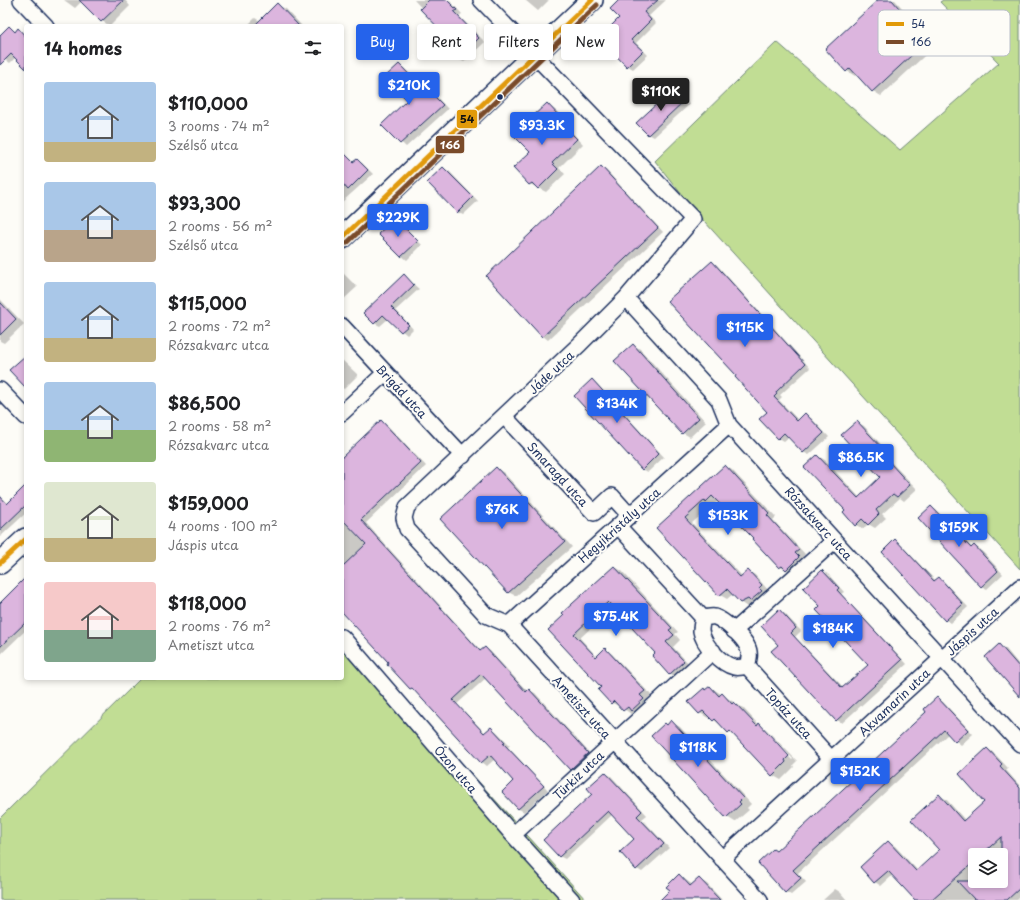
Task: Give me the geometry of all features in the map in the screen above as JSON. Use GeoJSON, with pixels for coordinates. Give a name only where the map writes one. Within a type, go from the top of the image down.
{"type":"FeatureCollection","features":[{"type":"Feature","properties":{"kind":"street"},"geometry":{"type":"LineString","coordinates":[[20,0],[44,24]]}},
{"type":"Feature","properties":{"kind":"street"},"geometry":{"type":"LineString","coordinates":[[481,0],[504,24]]}},
{"type":"Feature","properties":{"kind":"street"},"geometry":{"type":"LineString","coordinates":[[553,37],[592,0]]}},
{"type":"Feature","properties":{"kind":"street"},"geometry":{"type":"LineString","coordinates":[[344,236],[529,60]]}},
{"type":"Feature","properties":{"kind":"street","name":"Jáde utca"},"geometry":{"type":"LineString","coordinates":[[404,518],[406,507],[463,456],[626,298],[693,219],[539,60]]}},
{"type":"Feature","properties":{"kind":"street","name":"Rózsakvarc utca"},"geometry":{"type":"LineString","coordinates":[[626,298],[719,400],[729,425],[1020,744]]}},
{"type":"Feature","properties":{"kind":"street","name":"Brigád utca"},"geometry":{"type":"LineString","coordinates":[[344,328],[463,456]]}},
{"type":"Feature","properties":{"kind":"street"},"geometry":{"type":"LineString","coordinates":[[344,411],[385,373]]}},
{"type":"Feature","properties":{"kind":"street"},"geometry":{"type":"LineString","coordinates":[[0,390],[24,415]]}},
{"type":"Feature","properties":{"kind":"street","name":"Smaragd utca"},"geometry":{"type":"LineString","coordinates":[[504,416],[594,513],[612,496],[630,516]]}},
{"type":"Feature","properties":{"kind":"street","name":"Hegyikristály utca"},"geometry":{"type":"LineString","coordinates":[[509,625],[729,425]]}},
{"type":"Feature","properties":{"kind":"street","name":"Ametiszt utca"},"geometry":{"type":"LineString","coordinates":[[404,518],[408,529],[486,616],[509,625],[760,900]]}},
{"type":"Feature","properties":{"kind":"street"},"geometry":{"type":"LineString","coordinates":[[618,526],[702,618],[701,630],[704,641],[713,651],[725,664],[736,668],[747,666],[750,657],[748,646],[734,631],[726,623],[714,617],[702,618]]}},
{"type":"Feature","properties":{"kind":"street"},"geometry":{"type":"LineString","coordinates":[[734,631],[834,540]]}},
{"type":"Feature","properties":{"kind":"street"},"geometry":{"type":"LineString","coordinates":[[0,563],[24,541]]}},
{"type":"Feature","properties":{"kind":"street","name":"Jáspis utca"},"geometry":{"type":"LineString","coordinates":[[941,658],[1020,587]]}},
{"type":"Feature","properties":{"kind":"street","name":"Ózon utca"},"geometry":{"type":"LineString","coordinates":[[344,639],[513,835],[572,900]]}},
{"type":"Feature","properties":{"kind":"street","name":"Türkiz utca"},"geometry":{"type":"LineString","coordinates":[[513,835],[713,651]]}},
{"type":"Feature","properties":{"kind":"street","name":"Akvamarin utca"},"geometry":{"type":"LineString","coordinates":[[722,859],[941,658]]}},
{"type":"Feature","properties":{"kind":"street","name":"Topáz utca"},"geometry":{"type":"LineString","coordinates":[[747,666],[832,759]]}},
{"type":"Feature","properties":{"kind":"green space"},"geometry":{"type":"Polygon","coordinates":[[[943,0],[1020,0],[1020,569],[694,210],[655,161],[777,42],[900,150],[999,63],[992,56],[1010,56],[1010,10],[948,10],[940,2],[943,0]]]}},
{"type":"Feature","properties":{"kind":"green space"},"geometry":{"type":"Polygon","coordinates":[[[344,633],[586,900],[0,900],[0,818],[139,680],[344,680],[344,633]]]}},
{"type":"Feature","properties":{"kind":"building"},"geometry":{"type":"Polygon","coordinates":[[[79,0],[124,0],[101,22],[79,0]]]}},
{"type":"Feature","properties":{"kind":"building"},"geometry":{"type":"Polygon","coordinates":[[[429,0],[447,0],[457,10],[454,12],[466,24],[435,24],[420,9],[429,0]]]}},
{"type":"Feature","properties":{"kind":"building"},"geometry":{"type":"Polygon","coordinates":[[[619,0],[658,0],[644,12],[651,20],[631,40],[643,51],[627,67],[619,59],[619,24],[613,24],[619,18],[610,9],[619,0]]]}},
{"type":"Feature","properties":{"kind":"building"},"geometry":{"type":"Polygon","coordinates":[[[878,0],[892,0],[901,10],[878,10],[878,56],[911,56],[872,92],[850,68],[846,72],[825,49],[878,0]]]}},
{"type":"Feature","properties":{"kind":"building"},"geometry":{"type":"Polygon","coordinates":[[[277,3],[297,24],[256,24],[277,3]]]}},
{"type":"Feature","properties":{"kind":"building"},"geometry":{"type":"Polygon","coordinates":[[[9,26],[15,32],[18,28],[24,35],[24,67],[11,54],[0,65],[0,35],[9,26]]]}},
{"type":"Feature","properties":{"kind":"building"},"geometry":{"type":"Polygon","coordinates":[[[399,64],[428,94],[430,92],[443,105],[400,144],[381,125],[407,100],[385,77],[399,64]]]}},
{"type":"Feature","properties":{"kind":"building"},"geometry":{"type":"Polygon","coordinates":[[[674,88],[685,100],[648,135],[636,123],[674,88]]]}},
{"type":"Feature","properties":{"kind":"building"},"geometry":{"type":"Polygon","coordinates":[[[547,103],[559,116],[556,118],[577,139],[552,163],[558,169],[538,189],[532,183],[529,185],[513,168],[530,152],[513,135],[547,103]]]}},
{"type":"Feature","properties":{"kind":"building"},"geometry":{"type":"Polygon","coordinates":[[[344,153],[353,162],[357,159],[368,170],[348,190],[344,185],[344,153]]]}},
{"type":"Feature","properties":{"kind":"building"},"geometry":{"type":"Polygon","coordinates":[[[601,166],[658,228],[542,337],[486,276],[601,166]]]}},
{"type":"Feature","properties":{"kind":"building"},"geometry":{"type":"Polygon","coordinates":[[[443,167],[473,197],[457,213],[427,182],[443,167]]]}},
{"type":"Feature","properties":{"kind":"building"},"geometry":{"type":"Polygon","coordinates":[[[395,218],[418,241],[401,257],[378,234],[395,218]]]}},
{"type":"Feature","properties":{"kind":"building"},"geometry":{"type":"Polygon","coordinates":[[[712,261],[805,364],[776,392],[777,394],[774,397],[797,421],[805,413],[824,433],[803,453],[784,433],[778,439],[759,419],[767,412],[735,377],[736,375],[667,301],[712,261]]]}},
{"type":"Feature","properties":{"kind":"building"},"geometry":{"type":"Polygon","coordinates":[[[404,274],[414,285],[391,307],[409,325],[401,332],[383,315],[374,324],[363,313],[404,274]]]}},
{"type":"Feature","properties":{"kind":"building"},"geometry":{"type":"Polygon","coordinates":[[[0,302],[16,319],[0,335],[0,302]]]}},
{"type":"Feature","properties":{"kind":"building"},"geometry":{"type":"Polygon","coordinates":[[[633,344],[699,418],[682,434],[614,361],[633,344]]]}},
{"type":"Feature","properties":{"kind":"building"},"geometry":{"type":"Polygon","coordinates":[[[24,357],[24,386],[9,370],[24,357]]]}},
{"type":"Feature","properties":{"kind":"building"},"geometry":{"type":"Polygon","coordinates":[[[592,379],[659,453],[642,470],[574,396],[592,379]]]}},
{"type":"Feature","properties":{"kind":"building"},"geometry":{"type":"Polygon","coordinates":[[[381,420],[421,463],[361,520],[480,651],[485,647],[526,692],[529,689],[588,753],[570,770],[481,674],[453,700],[484,733],[491,727],[505,742],[503,743],[544,786],[518,809],[502,792],[513,781],[490,755],[481,763],[412,688],[410,689],[387,664],[388,662],[344,614],[344,565],[366,544],[344,521],[344,455],[381,420]]]}},
{"type":"Feature","properties":{"kind":"building"},"geometry":{"type":"Polygon","coordinates":[[[857,421],[883,449],[880,452],[910,485],[897,497],[893,494],[876,510],[879,514],[868,525],[862,519],[855,526],[843,512],[845,510],[804,467],[817,455],[858,498],[880,477],[841,435],[857,421]]]}},
{"type":"Feature","properties":{"kind":"building"},"geometry":{"type":"Polygon","coordinates":[[[725,465],[769,513],[767,515],[799,550],[795,553],[799,557],[786,570],[782,566],[779,568],[752,539],[753,538],[712,496],[706,502],[705,500],[685,518],[740,577],[748,570],[762,585],[759,588],[762,591],[750,601],[748,599],[740,603],[727,589],[719,596],[656,528],[725,465]]]}},
{"type":"Feature","properties":{"kind":"building"},"geometry":{"type":"Polygon","coordinates":[[[496,467],[565,542],[508,593],[440,519],[496,467]]]}},
{"type":"Feature","properties":{"kind":"building"},"geometry":{"type":"Polygon","coordinates":[[[24,487],[24,507],[0,530],[0,496],[7,504],[24,487]]]}},
{"type":"Feature","properties":{"kind":"building"},"geometry":{"type":"Polygon","coordinates":[[[931,506],[971,548],[974,545],[998,571],[981,587],[918,518],[931,506]]]}},
{"type":"Feature","properties":{"kind":"building"},"geometry":{"type":"Polygon","coordinates":[[[895,539],[934,581],[939,577],[963,604],[945,621],[882,552],[895,539]]]}},
{"type":"Feature","properties":{"kind":"building"},"geometry":{"type":"Polygon","coordinates":[[[614,566],[672,628],[669,630],[674,635],[666,642],[684,661],[669,675],[652,656],[655,653],[608,602],[574,634],[596,657],[605,648],[645,691],[640,695],[644,699],[631,711],[628,707],[623,711],[614,701],[611,704],[598,690],[601,687],[548,630],[564,615],[562,613],[614,566]]]}},
{"type":"Feature","properties":{"kind":"building"},"geometry":{"type":"Polygon","coordinates":[[[822,570],[839,588],[837,590],[902,660],[836,721],[771,651],[778,645],[761,626],[779,609],[796,628],[791,633],[842,688],[868,665],[816,610],[820,606],[803,588],[822,570]]]}},
{"type":"Feature","properties":{"kind":"building"},"geometry":{"type":"Polygon","coordinates":[[[24,579],[24,624],[0,647],[0,603],[24,579]]]}},
{"type":"Feature","properties":{"kind":"building"},"geometry":{"type":"Polygon","coordinates":[[[999,644],[1020,668],[1020,697],[985,657],[999,644]]]}},
{"type":"Feature","properties":{"kind":"building"},"geometry":{"type":"Polygon","coordinates":[[[710,686],[719,696],[722,693],[732,704],[734,702],[757,726],[759,723],[789,756],[785,760],[786,762],[772,776],[730,731],[728,733],[715,719],[713,721],[703,711],[699,714],[688,702],[704,688],[705,690],[710,686]]]}},
{"type":"Feature","properties":{"kind":"building"},"geometry":{"type":"Polygon","coordinates":[[[937,697],[968,730],[955,742],[944,730],[793,870],[801,878],[785,893],[758,863],[773,849],[776,851],[801,828],[926,712],[924,709],[937,697]]]}},
{"type":"Feature","properties":{"kind":"building"},"geometry":{"type":"Polygon","coordinates":[[[671,720],[743,798],[739,802],[741,804],[726,818],[651,736],[665,723],[667,725],[671,720]]]}},
{"type":"Feature","properties":{"kind":"building"},"geometry":{"type":"Polygon","coordinates":[[[987,748],[1002,764],[1000,766],[1020,788],[1020,888],[1007,900],[975,900],[957,881],[968,881],[968,888],[1008,888],[1008,848],[1001,848],[1001,837],[989,848],[968,848],[968,867],[931,900],[915,900],[888,871],[874,883],[860,867],[888,841],[916,871],[939,850],[911,820],[939,794],[963,821],[984,802],[959,774],[987,748]]]}},
{"type":"Feature","properties":{"kind":"building"},"geometry":{"type":"Polygon","coordinates":[[[605,772],[642,811],[637,816],[664,844],[636,870],[620,852],[634,839],[608,811],[559,857],[543,840],[592,794],[587,788],[605,772]]]}},
{"type":"Feature","properties":{"kind":"building"},"geometry":{"type":"Polygon","coordinates":[[[679,874],[690,886],[699,878],[720,900],[660,900],[670,890],[666,887],[679,874]]]}},
{"type":"Feature","properties":{"kind":"transit line","name":"54"},"geometry":{"type":"LineString","coordinates":[[344,236],[592,0]]}},
{"type":"Feature","properties":{"kind":"transit line","name":"166"},"geometry":{"type":"LineString","coordinates":[[347,243],[597,5]]}},
{"type":"Feature","properties":{"kind":"transit line","name":"54"},"geometry":{"type":"LineString","coordinates":[[0,563],[24,541]]}}]}
